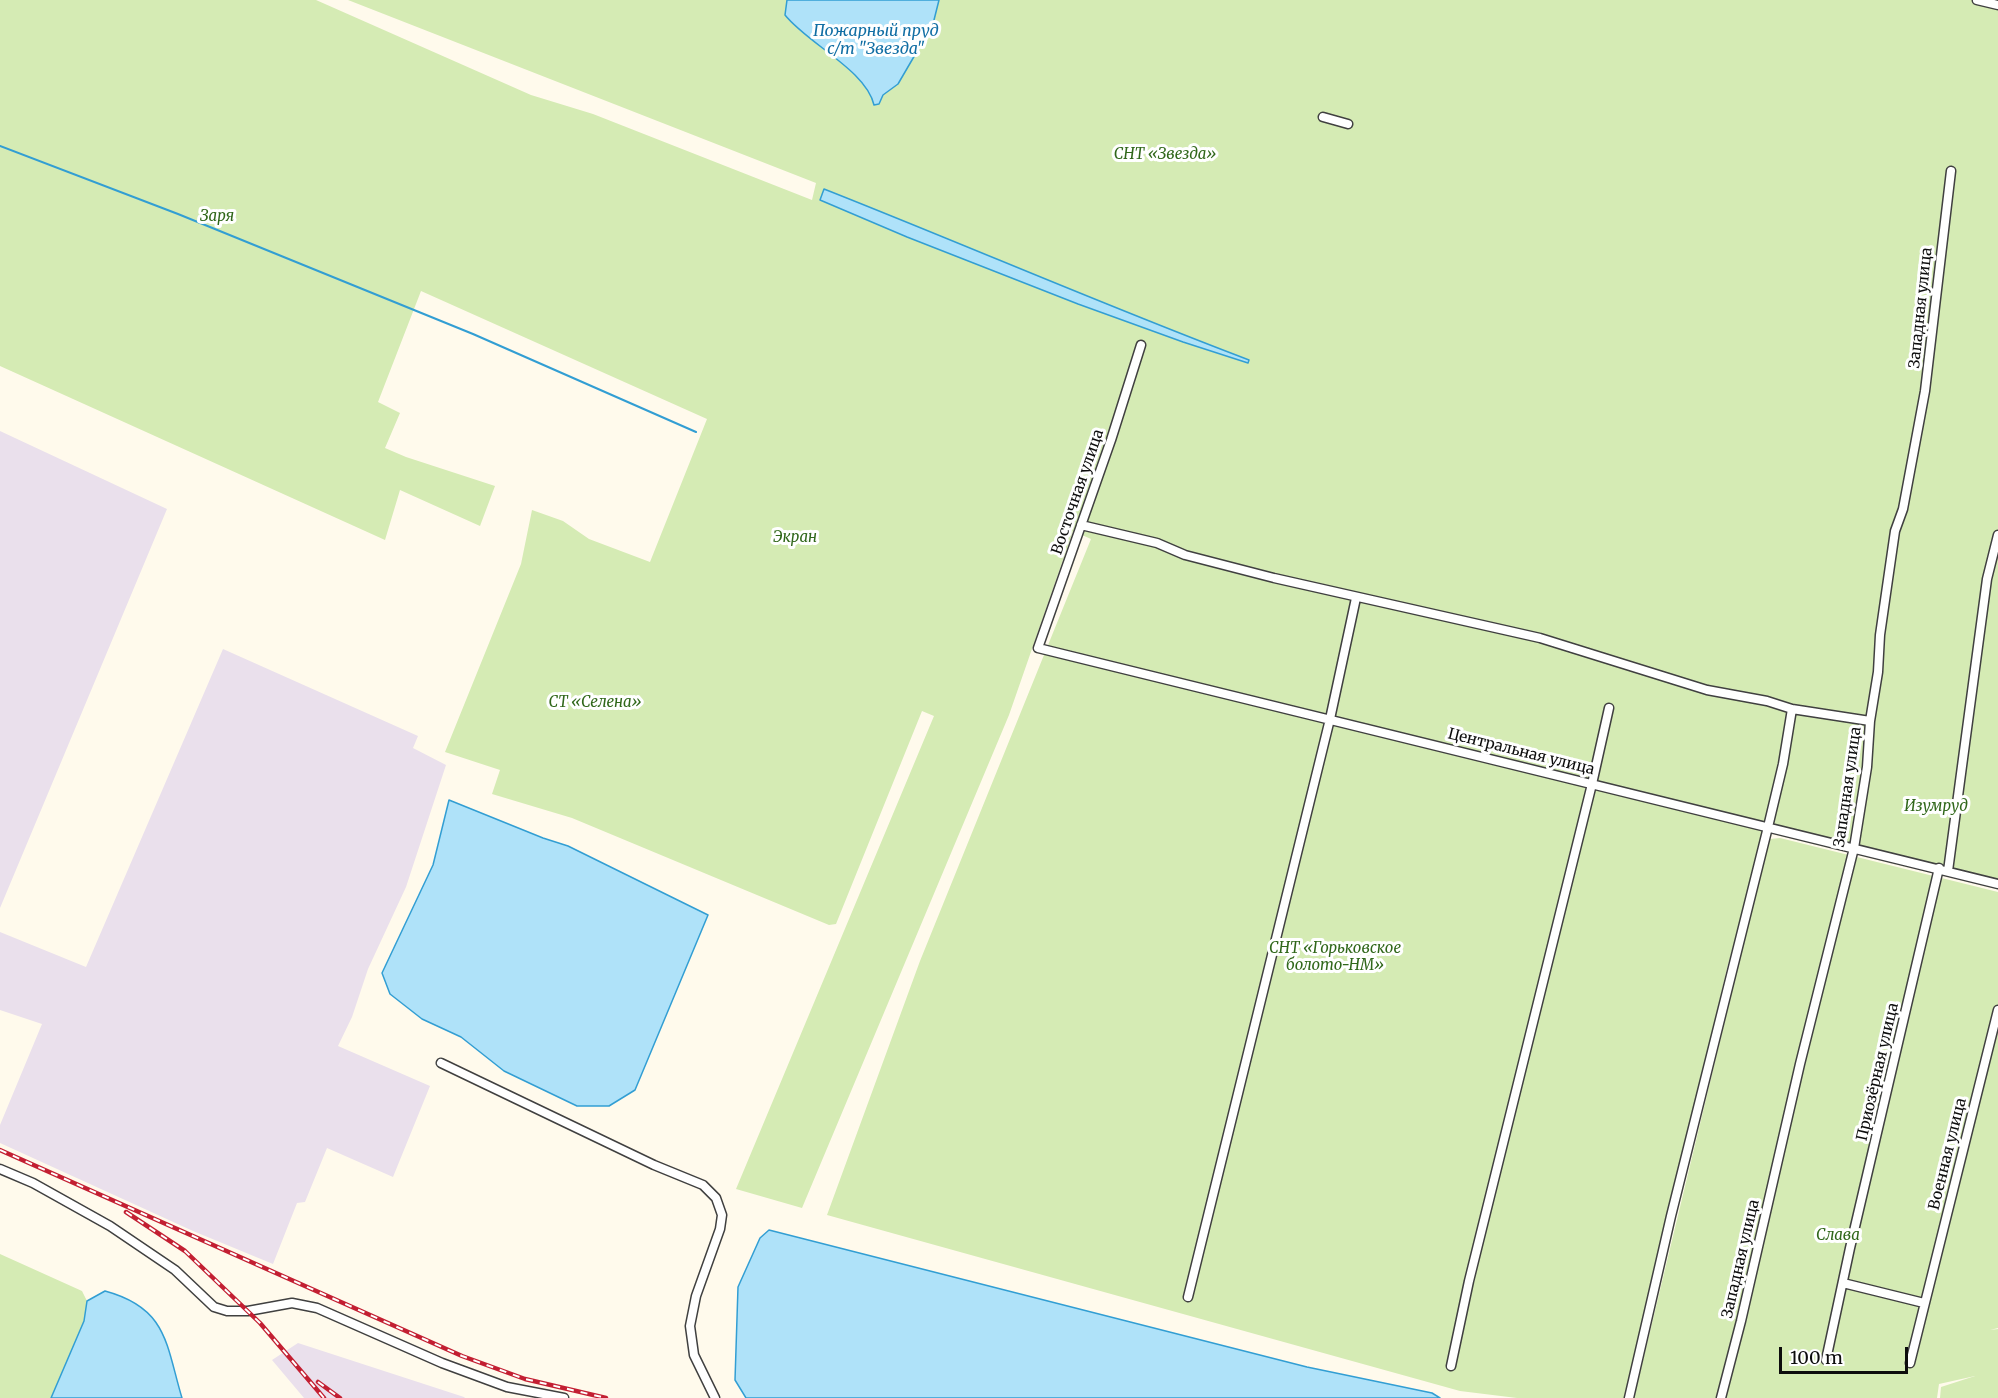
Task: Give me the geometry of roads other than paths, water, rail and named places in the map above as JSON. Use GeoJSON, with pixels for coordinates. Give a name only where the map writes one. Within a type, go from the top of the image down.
{"type":"FeatureCollection","features":[{"type":"Feature","properties":{"kind":"street"},"geometry":{"type":"LineString","coordinates":[[1977,0],[1998,5]]}},
{"type":"Feature","properties":{"kind":"street"},"geometry":{"type":"LineString","coordinates":[[1323,117],[1348,124]]}},
{"type":"Feature","properties":{"kind":"street","name":"Западная улица"},"geometry":{"type":"LineString","coordinates":[[1721,1398],[1854,848],[1867,767],[1880,635],[1895,531],[1903,510],[1925,391],[1951,171]]}},
{"type":"Feature","properties":{"kind":"street","name":"Восточная улица"},"geometry":{"type":"LineString","coordinates":[[1038,648],[1111,440],[1140,345]]}},
{"type":"Feature","properties":{"kind":"street"},"geometry":{"type":"LineString","coordinates":[[1081,525],[1157,543],[1185,555],[1356,598],[1540,638],[1707,690],[1767,701],[1792,709],[1870,721]]}},
{"type":"Feature","properties":{"kind":"street","name":"Приозёрная улица"},"geometry":{"type":"LineString","coordinates":[[1826,1360],[1944,870],[1986,579],[1998,535]]}},
{"type":"Feature","properties":{"kind":"street"},"geometry":{"type":"LineString","coordinates":[[1188,1297],[1330,719],[1356,598]]}},
{"type":"Feature","properties":{"kind":"street","name":"Центральная улица"},"geometry":{"type":"LineString","coordinates":[[1038,648],[1998,884]]}},
{"type":"Feature","properties":{"kind":"street"},"geometry":{"type":"LineString","coordinates":[[1451,1366],[1469,1281],[1609,708]]}},
{"type":"Feature","properties":{"kind":"street"},"geometry":{"type":"LineString","coordinates":[[1629,1398],[1671,1216],[1783,764],[1792,709]]}},
{"type":"Feature","properties":{"kind":"street","name":"Военная улица"},"geometry":{"type":"LineString","coordinates":[[1910,1363],[1998,1010]]}},
{"type":"Feature","properties":{"kind":"street"},"geometry":{"type":"LineString","coordinates":[[441,1063],[644,1160],[703,1185],[716,1198],[722,1215],[720,1229],[696,1296],[690,1326],[694,1355],[715,1398]]}},
{"type":"Feature","properties":{"kind":"street"},"geometry":{"type":"LineString","coordinates":[[0,1169],[33,1183],[110,1226],[175,1270],[214,1307],[227,1311],[248,1311],[292,1303],[317,1308],[442,1363],[507,1387],[564,1398]]}},
{"type":"Feature","properties":{"kind":"street"},"geometry":{"type":"LineString","coordinates":[[1843,1283],[1924,1303]]}},
{"type":"Feature","properties":{"kind":"water","name":"Пожарный пруд с/т \"Звезда\""},"geometry":{"type":"Polygon","coordinates":[[[787,0],[939,0],[933,24],[898,84],[883,95],[879,104],[874,105],[869,92],[860,80],[785,15],[787,0]]]}},
{"type":"Feature","properties":{"kind":"water"},"geometry":{"type":"Polygon","coordinates":[[[824,189],[1249,360],[1248,363],[1078,304],[907,237],[820,200],[824,189]]]}},
{"type":"Feature","properties":{"kind":"water"},"geometry":{"type":"Polygon","coordinates":[[[449,800],[568,846],[708,915],[635,1090],[609,1106],[577,1106],[504,1071],[461,1037],[422,1019],[390,994],[382,973],[433,865],[449,800]]]}},
{"type":"Feature","properties":{"kind":"water"},"geometry":{"type":"Polygon","coordinates":[[[769,1230],[1307,1367],[1432,1393],[1440,1398],[746,1398],[735,1380],[738,1287],[760,1238],[769,1230]]]}},
{"type":"Feature","properties":{"kind":"water"},"geometry":{"type":"Polygon","coordinates":[[[105,1291],[126,1298],[153,1318],[167,1345],[182,1398],[51,1398],[84,1321],[87,1301],[105,1291]]]}},
{"type":"Feature","properties":{"kind":"waterway"},"geometry":{"type":"LineString","coordinates":[[0,146],[178,214],[473,334],[696,432]]}},
{"type":"Feature","properties":{"kind":"railway"},"geometry":{"type":"LineString","coordinates":[[0,1150],[462,1356],[525,1379],[606,1398]]}},
{"type":"Feature","properties":{"kind":"railway"},"geometry":{"type":"LineString","coordinates":[[126,1212],[185,1251],[260,1323],[324,1398]]}},
{"type":"Feature","properties":{"kind":"railway"},"geometry":{"type":"LineString","coordinates":[[318,1382],[340,1398]]}},
{"type":"Feature","properties":{"kind":"park label","name":"СНТ «Звезда»"},"geometry":{"type":"Point","coordinates":[1165,155]}},
{"type":"Feature","properties":{"kind":"park label","name":"Заря"},"geometry":{"type":"Point","coordinates":[217,217]}},
{"type":"Feature","properties":{"kind":"park label","name":"Экран"},"geometry":{"type":"Point","coordinates":[795,538]}},
{"type":"Feature","properties":{"kind":"park label","name":"СТ «Селена»"},"geometry":{"type":"Point","coordinates":[595,703]}},
{"type":"Feature","properties":{"kind":"park label","name":"Изумруд"},"geometry":{"type":"Point","coordinates":[1936,807]}},
{"type":"Feature","properties":{"kind":"park label","name":"СНТ «Горьковское болото-НМ»"},"geometry":{"type":"Point","coordinates":[1335,958]}},
{"type":"Feature","properties":{"kind":"park label","name":"Слава"},"geometry":{"type":"Point","coordinates":[1838,1236]}}]}
